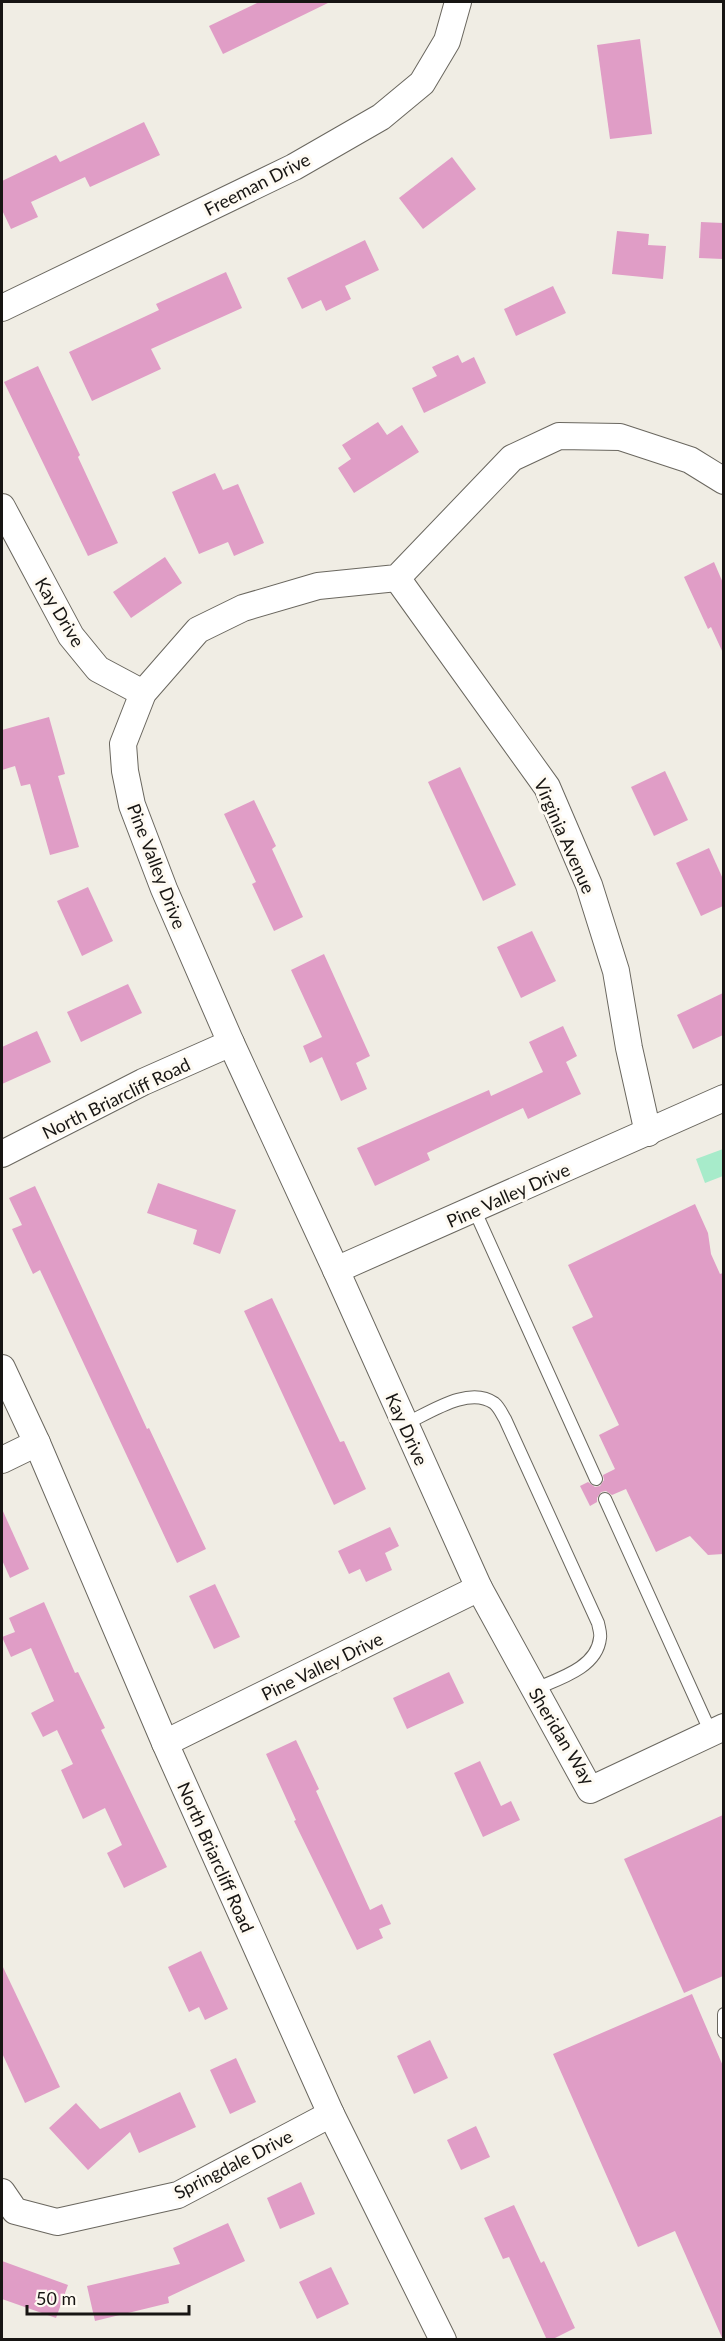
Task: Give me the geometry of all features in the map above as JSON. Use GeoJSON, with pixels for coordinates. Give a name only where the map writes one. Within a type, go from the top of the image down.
{"type":"FeatureCollection","features":[{"type":"Feature","properties":{"kind":"street","name":"Freeman Drive"},"geometry":{"type":"LineString","coordinates":[[2,308],[294,167],[381,117],[422,83],[447,41],[458,2]]}},
{"type":"Feature","properties":{"kind":"street"},"geometry":{"type":"LineString","coordinates":[[398,578],[512,458],[559,436],[620,437],[690,460],[723,481]]}},
{"type":"Feature","properties":{"kind":"street","name":"Kay Drive"},"geometry":{"type":"LineString","coordinates":[[2,507],[71,636],[98,669],[143,693]]}},
{"type":"Feature","properties":{"kind":"street","name":"Pine Valley Drive"},"geometry":{"type":"LineString","coordinates":[[398,578],[318,586],[243,608],[198,630],[143,693],[123,744],[132,805],[164,889],[231,1043],[336,1270],[723,1098]]}},
{"type":"Feature","properties":{"kind":"street","name":"Virginia Avenue"},"geometry":{"type":"LineString","coordinates":[[398,578],[547,787],[589,885],[616,971],[629,1048],[648,1133]]}},
{"type":"Feature","properties":{"kind":"street","name":"North Briarcliff Road"},"geometry":{"type":"LineString","coordinates":[[2,1154],[143,1082],[231,1043]]}},
{"type":"Feature","properties":{"kind":"street","name":"Kay Drive"},"geometry":{"type":"LineString","coordinates":[[336,1270],[478,1588]]}},
{"type":"Feature","properties":{"kind":"street","name":"North Briarcliff Road"},"geometry":{"type":"LineString","coordinates":[[2,1368],[37,1443],[165,1743],[331,2114],[443,2340]]}},
{"type":"Feature","properties":{"kind":"street"},"geometry":{"type":"LineString","coordinates":[[2,1460],[37,1443]]}},
{"type":"Feature","properties":{"kind":"street","name":"Pine Valley Drive"},"geometry":{"type":"LineString","coordinates":[[165,1743],[478,1588]]}},
{"type":"Feature","properties":{"kind":"street","name":"Sheridan Way"},"geometry":{"type":"LineString","coordinates":[[478,1588],[591,1791],[717,1730]]}},
{"type":"Feature","properties":{"kind":"street","name":"Springdale Drive"},"geometry":{"type":"LineString","coordinates":[[2,2192],[15,2211],[57,2222],[178,2195],[331,2114]]}},
{"type":"Feature","properties":{"kind":"lane"},"geometry":{"type":"LineString","coordinates":[[474,1209],[596,1479]]}},
{"type":"Feature","properties":{"kind":"lane"},"geometry":{"type":"LineString","coordinates":[[405,1424],[460,1400],[480,1396],[496,1404],[505,1419],[598,1623],[600,1638],[593,1656],[579,1669],[534,1689]]}},
{"type":"Feature","properties":{"kind":"lane"},"geometry":{"type":"LineString","coordinates":[[605,1499],[717,1730]]}},
{"type":"Feature","properties":{"kind":"lane"},"geometry":{"type":"LineString","coordinates":[[723,2014],[723,2032]]}},
{"type":"Feature","properties":{"kind":"green space"},"geometry":{"type":"Polygon","coordinates":[[[723,1149],[723,1176],[705,1183],[696,1159],[723,1149]]]}},
{"type":"Feature","properties":{"kind":"building"},"geometry":{"type":"Polygon","coordinates":[[[259,2],[330,2],[223,54],[209,26],[259,2]]]}},
{"type":"Feature","properties":{"kind":"building"},"geometry":{"type":"Polygon","coordinates":[[[640,39],[652,134],[610,139],[597,45],[640,39]]]}},
{"type":"Feature","properties":{"kind":"building"},"geometry":{"type":"Polygon","coordinates":[[[144,122],[160,155],[90,187],[85,177],[31,202],[38,217],[11,229],[2,210],[2,181],[56,155],[60,162],[144,122]]]}},
{"type":"Feature","properties":{"kind":"building"},"geometry":{"type":"Polygon","coordinates":[[[452,157],[476,189],[423,229],[399,198],[452,157]]]}},
{"type":"Feature","properties":{"kind":"building"},"geometry":{"type":"Polygon","coordinates":[[[701,222],[723,223],[723,259],[699,258],[701,222]]]}},
{"type":"Feature","properties":{"kind":"building"},"geometry":{"type":"Polygon","coordinates":[[[617,231],[649,234],[648,245],[666,246],[663,279],[612,274],[617,231]]]}},
{"type":"Feature","properties":{"kind":"building"},"geometry":{"type":"Polygon","coordinates":[[[365,240],[379,270],[345,286],[351,299],[326,311],[321,300],[302,309],[287,278],[365,240]]]}},
{"type":"Feature","properties":{"kind":"building"},"geometry":{"type":"Polygon","coordinates":[[[226,272],[242,308],[151,349],[161,369],[92,401],[69,352],[159,310],[156,304],[226,272]]]}},
{"type":"Feature","properties":{"kind":"building"},"geometry":{"type":"Polygon","coordinates":[[[553,286],[566,313],[516,336],[504,309],[553,286]]]}},
{"type":"Feature","properties":{"kind":"building"},"geometry":{"type":"Polygon","coordinates":[[[458,355],[462,363],[474,357],[486,383],[424,413],[412,388],[437,376],[432,367],[458,355]]]}},
{"type":"Feature","properties":{"kind":"building"},"geometry":{"type":"Polygon","coordinates":[[[38,366],[118,543],[88,556],[4,382],[38,366]]]}},
{"type":"Feature","properties":{"kind":"building"},"geometry":{"type":"Polygon","coordinates":[[[378,422],[387,435],[402,425],[419,452],[354,493],[338,468],[351,459],[342,445],[378,422]]]}},
{"type":"Feature","properties":{"kind":"building"},"geometry":{"type":"Polygon","coordinates":[[[215,473],[223,490],[238,484],[264,543],[234,556],[228,542],[199,554],[172,492],[215,473]]]}},
{"type":"Feature","properties":{"kind":"building"},"geometry":{"type":"Polygon","coordinates":[[[165,557],[182,583],[131,618],[113,592],[165,557]]]}},
{"type":"Feature","properties":{"kind":"building"},"geometry":{"type":"Polygon","coordinates":[[[714,562],[723,583],[723,653],[711,627],[708,629],[684,577],[714,562]]]}},
{"type":"Feature","properties":{"kind":"building"},"geometry":{"type":"Polygon","coordinates":[[[49,717],[65,774],[58,776],[79,847],[50,855],[30,784],[21,786],[15,766],[2,770],[2,730],[49,717]]]}},
{"type":"Feature","properties":{"kind":"building"},"geometry":{"type":"Polygon","coordinates":[[[460,767],[516,885],[483,901],[428,782],[460,767]]]}},
{"type":"Feature","properties":{"kind":"building"},"geometry":{"type":"Polygon","coordinates":[[[665,771],[688,820],[654,836],[631,787],[665,771]]]}},
{"type":"Feature","properties":{"kind":"building"},"geometry":{"type":"Polygon","coordinates":[[[254,800],[276,846],[272,849],[303,917],[274,931],[252,884],[256,882],[224,814],[254,800]]]}},
{"type":"Feature","properties":{"kind":"building"},"geometry":{"type":"Polygon","coordinates":[[[709,848],[723,879],[723,906],[701,916],[676,863],[709,848]]]}},
{"type":"Feature","properties":{"kind":"building"},"geometry":{"type":"Polygon","coordinates":[[[88,887],[113,941],[82,956],[57,901],[88,887]]]}},
{"type":"Feature","properties":{"kind":"building"},"geometry":{"type":"Polygon","coordinates":[[[532,931],[556,981],[521,998],[497,947],[532,931]]]}},
{"type":"Feature","properties":{"kind":"building"},"geometry":{"type":"Polygon","coordinates":[[[324,954],[370,1056],[356,1063],[367,1089],[341,1101],[322,1057],[310,1063],[303,1046],[322,1037],[291,970],[324,954]]]}},
{"type":"Feature","properties":{"kind":"building"},"geometry":{"type":"Polygon","coordinates":[[[128,984],[142,1013],[81,1042],[67,1012],[128,984]]]}},
{"type":"Feature","properties":{"kind":"building"},"geometry":{"type":"Polygon","coordinates":[[[723,993],[723,1035],[693,1049],[677,1015],[723,993]]]}},
{"type":"Feature","properties":{"kind":"building"},"geometry":{"type":"Polygon","coordinates":[[[563,1026],[577,1056],[566,1062],[581,1094],[528,1119],[523,1108],[427,1153],[430,1160],[375,1186],[357,1148],[489,1090],[491,1096],[543,1072],[529,1042],[563,1026]]]}},
{"type":"Feature","properties":{"kind":"building"},"geometry":{"type":"Polygon","coordinates":[[[37,1031],[51,1062],[2,1084],[2,1047],[37,1031]]]}},
{"type":"Feature","properties":{"kind":"building"},"geometry":{"type":"Polygon","coordinates":[[[158,1183],[236,1210],[220,1254],[193,1244],[197,1230],[147,1213],[158,1183]]]}},
{"type":"Feature","properties":{"kind":"building"},"geometry":{"type":"Polygon","coordinates":[[[35,1186],[147,1429],[149,1428],[206,1549],[177,1563],[40,1270],[33,1274],[12,1229],[22,1225],[9,1198],[35,1186]]]}},
{"type":"Feature","properties":{"kind":"building"},"geometry":{"type":"Polygon","coordinates":[[[695,1204],[708,1233],[711,1254],[720,1274],[723,1273],[723,1554],[708,1555],[690,1536],[656,1552],[626,1489],[612,1495],[606,1491],[601,1492],[597,1502],[590,1506],[580,1486],[588,1482],[595,1487],[600,1486],[604,1480],[603,1475],[615,1469],[599,1435],[619,1425],[572,1327],[593,1317],[568,1265],[695,1204]]]}},
{"type":"Feature","properties":{"kind":"building"},"geometry":{"type":"Polygon","coordinates":[[[272,1298],[340,1442],[344,1441],[366,1489],[334,1505],[244,1311],[272,1298]]]}},
{"type":"Feature","properties":{"kind":"building"},"geometry":{"type":"Polygon","coordinates":[[[2,1509],[29,1569],[10,1578],[2,1560],[2,1509]]]}},
{"type":"Feature","properties":{"kind":"building"},"geometry":{"type":"Polygon","coordinates":[[[390,1527],[399,1546],[385,1553],[392,1570],[366,1582],[360,1569],[349,1574],[338,1551],[390,1527]]]}},
{"type":"Feature","properties":{"kind":"building"},"geometry":{"type":"Polygon","coordinates":[[[215,1584],[240,1637],[214,1649],[189,1596],[215,1584]]]}},
{"type":"Feature","properties":{"kind":"building"},"geometry":{"type":"Polygon","coordinates":[[[44,1602],[75,1673],[78,1672],[105,1728],[101,1730],[167,1867],[124,1888],[107,1853],[122,1845],[105,1808],[83,1819],[61,1770],[73,1764],[57,1730],[43,1737],[31,1713],[54,1701],[31,1648],[11,1657],[2,1637],[15,1632],[9,1618],[44,1602]]]}},
{"type":"Feature","properties":{"kind":"building"},"geometry":{"type":"Polygon","coordinates":[[[449,1672],[464,1703],[407,1729],[393,1698],[449,1672]]]}},
{"type":"Feature","properties":{"kind":"building"},"geometry":{"type":"Polygon","coordinates":[[[296,1740],[319,1789],[316,1791],[370,1910],[382,1904],[391,1924],[379,1929],[383,1938],[357,1950],[294,1821],[296,1820],[266,1754],[296,1740]]]}},
{"type":"Feature","properties":{"kind":"building"},"geometry":{"type":"Polygon","coordinates":[[[480,1761],[501,1806],[511,1801],[520,1820],[483,1837],[454,1773],[480,1761]]]}},
{"type":"Feature","properties":{"kind":"building"},"geometry":{"type":"Polygon","coordinates":[[[723,1815],[723,1976],[684,1993],[624,1859],[723,1815]]]}},
{"type":"Feature","properties":{"kind":"building"},"geometry":{"type":"Polygon","coordinates":[[[201,1951],[228,2009],[205,2020],[199,2007],[189,2012],[168,1967],[201,1951]]]}},
{"type":"Feature","properties":{"kind":"building"},"geometry":{"type":"Polygon","coordinates":[[[2,1965],[60,2087],[25,2103],[2,2053],[2,1965]]]}},
{"type":"Feature","properties":{"kind":"building"},"geometry":{"type":"Polygon","coordinates":[[[692,1994],[723,2066],[723,2340],[675,2231],[638,2247],[553,2054],[692,1994]]]}},
{"type":"Feature","properties":{"kind":"building"},"geometry":{"type":"Polygon","coordinates":[[[430,2040],[448,2078],[414,2094],[397,2056],[430,2040]]]}},
{"type":"Feature","properties":{"kind":"building"},"geometry":{"type":"Polygon","coordinates":[[[236,2058],[256,2102],[230,2114],[210,2070],[236,2058]]]}},
{"type":"Feature","properties":{"kind":"building"},"geometry":{"type":"Polygon","coordinates":[[[180,2092],[196,2127],[139,2153],[130,2132],[88,2170],[49,2128],[76,2103],[100,2129],[180,2092]]]}},
{"type":"Feature","properties":{"kind":"building"},"geometry":{"type":"Polygon","coordinates":[[[476,2126],[490,2157],[461,2170],[447,2140],[476,2126]]]}},
{"type":"Feature","properties":{"kind":"building"},"geometry":{"type":"Polygon","coordinates":[[[301,2182],[315,2214],[280,2229],[267,2198],[301,2182]]]}},
{"type":"Feature","properties":{"kind":"building"},"geometry":{"type":"Polygon","coordinates":[[[514,2205],[541,2263],[544,2261],[575,2328],[551,2340],[547,2340],[509,2257],[503,2259],[484,2218],[514,2205]]]}},
{"type":"Feature","properties":{"kind":"building"},"geometry":{"type":"Polygon","coordinates":[[[228,2223],[245,2261],[168,2297],[169,2303],[95,2321],[87,2286],[180,2264],[173,2248],[228,2223]]]}},
{"type":"Feature","properties":{"kind":"building"},"geometry":{"type":"Polygon","coordinates":[[[2,2261],[68,2285],[56,2318],[2,2299],[2,2261]]]}},
{"type":"Feature","properties":{"kind":"building"},"geometry":{"type":"Polygon","coordinates":[[[331,2267],[349,2304],[317,2319],[299,2282],[331,2267]]]}}]}
